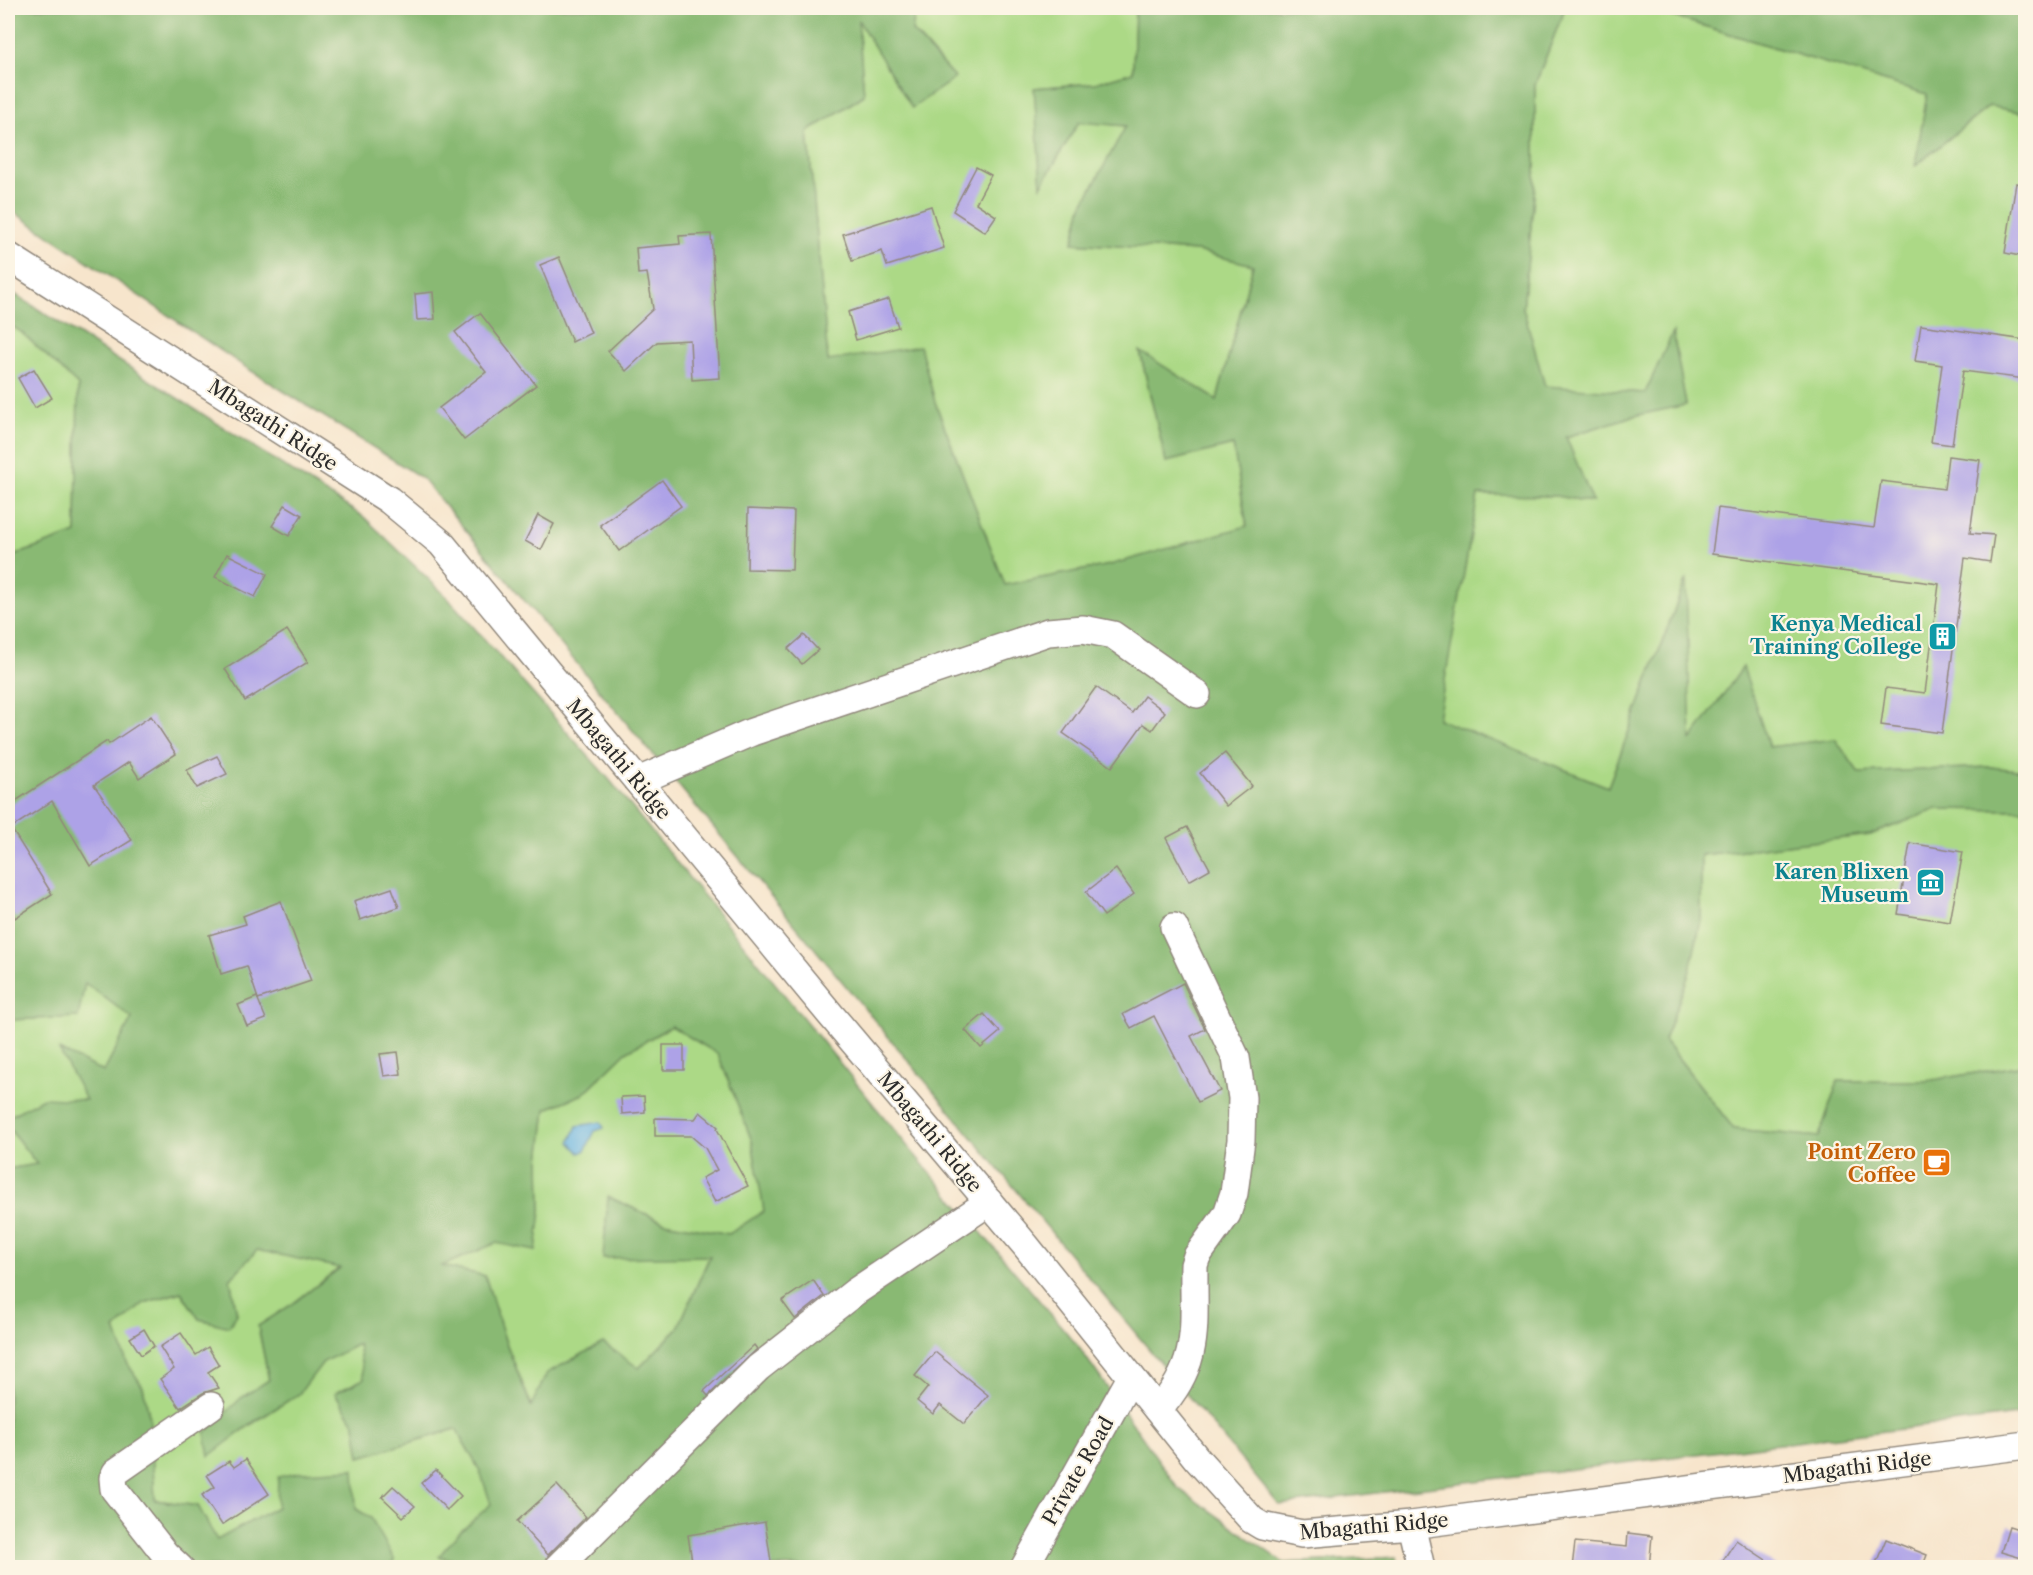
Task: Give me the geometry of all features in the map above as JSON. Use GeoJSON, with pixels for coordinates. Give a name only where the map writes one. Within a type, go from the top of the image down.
{"type":"FeatureCollection","features":[{"type":"Feature","properties":{"kind":"street","name":"Mbagathi Ridge"},"geometry":{"type":"LineString","coordinates":[[8,256],[380,494],[419,522],[441,543],[989,1202],[1197,1459],[1226,1489],[1238,1507],[1262,1526],[1302,1534],[1411,1525],[2025,1445]]}},
{"type":"Feature","properties":{"kind":"street"},"geometry":{"type":"LineString","coordinates":[[638,781],[752,732],[1048,632],[1083,629],[1113,635],[1197,694]]}},
{"type":"Feature","properties":{"kind":"street"},"geometry":{"type":"LineString","coordinates":[[1158,1410],[1176,1391],[1187,1370],[1194,1333],[1194,1265],[1197,1256],[1227,1214],[1234,1193],[1241,1140],[1242,1098],[1236,1058],[1174,927]]}},
{"type":"Feature","properties":{"kind":"street"},"geometry":{"type":"LineString","coordinates":[[558,1568],[758,1368],[855,1292],[989,1202]]}},
{"type":"Feature","properties":{"kind":"street","name":"Private Road"},"geometry":{"type":"LineString","coordinates":[[1026,1567],[1131,1377]]}},
{"type":"Feature","properties":{"kind":"street"},"geometry":{"type":"LineString","coordinates":[[180,1568],[165,1554],[114,1490],[113,1478],[116,1472],[211,1406]]}},
{"type":"Feature","properties":{"kind":"street"},"geometry":{"type":"LineString","coordinates":[[1411,1525],[1421,1568]]}},
{"type":"Feature","properties":{"kind":"green space"},"geometry":{"type":"Polygon","coordinates":[[[8,8],[916,8],[912,31],[955,78],[912,108],[858,20],[864,95],[808,132],[828,361],[920,346],[935,402],[1005,585],[1110,565],[1247,526],[1233,445],[1166,462],[1140,351],[1217,400],[1253,265],[1197,251],[1073,243],[1082,206],[1126,126],[1079,122],[1041,186],[1034,88],[1095,83],[1133,72],[1135,8],[1565,8],[1535,85],[1535,185],[1523,308],[1545,386],[1645,393],[1673,332],[1686,405],[1633,416],[1566,437],[1593,502],[1556,496],[1478,495],[1438,719],[1608,787],[1686,579],[1691,740],[1743,667],[1769,747],[1835,739],[1859,773],[1990,767],[2025,771],[2025,810],[1937,809],[1870,835],[1701,855],[1701,920],[1689,974],[1664,1040],[1734,1129],[1819,1137],[1838,1081],[1926,1081],[2025,1065],[2025,1414],[1279,1505],[422,478],[250,370],[8,208],[8,8]]]}},
{"type":"Feature","properties":{"kind":"green space"},"geometry":{"type":"Polygon","coordinates":[[[916,8],[1135,8],[1133,72],[1095,83],[1035,88],[1041,185],[1079,121],[1126,126],[1082,206],[1073,243],[1197,251],[1253,265],[1217,400],[1140,352],[1166,462],[1233,445],[1247,527],[1110,565],[1005,585],[935,402],[920,347],[828,362],[808,132],[864,95],[857,18],[955,78],[912,30],[916,8]]]}},
{"type":"Feature","properties":{"kind":"green space"},"geometry":{"type":"Polygon","coordinates":[[[1565,8],[1645,8],[1928,94],[1916,165],[1990,106],[2025,113],[2025,771],[1990,767],[1859,773],[1835,739],[1769,747],[1690,741],[1685,581],[1608,787],[1437,719],[1478,494],[1556,496],[1592,502],[1566,437],[1633,416],[1686,405],[1673,334],[1645,393],[1545,387],[1523,308],[1535,185],[1535,85],[1565,8]]]}},
{"type":"Feature","properties":{"kind":"green space"},"geometry":{"type":"Polygon","coordinates":[[[1645,8],[2025,8],[2025,113],[1989,106],[1915,166],[1927,94],[1645,8]]]}},
{"type":"Feature","properties":{"kind":"green space"},"geometry":{"type":"Polygon","coordinates":[[[8,290],[364,517],[445,595],[608,778],[909,1148],[1078,1346],[1178,1488],[1284,1563],[1397,1557],[1399,1567],[476,1567],[439,1556],[457,1535],[491,1504],[480,1471],[456,1429],[360,1457],[355,1424],[335,1393],[364,1379],[358,1344],[323,1362],[299,1394],[252,1423],[209,1456],[205,1433],[241,1398],[269,1380],[258,1326],[291,1305],[340,1268],[257,1250],[230,1279],[237,1314],[229,1327],[199,1319],[181,1292],[144,1303],[115,1329],[127,1363],[143,1387],[150,1420],[155,1500],[198,1506],[217,1540],[277,1507],[278,1477],[301,1472],[354,1469],[356,1509],[371,1518],[395,1560],[390,1567],[8,1567],[8,1169],[37,1164],[8,1127],[8,1117],[43,1098],[86,1100],[59,1050],[104,1072],[132,1018],[85,983],[78,1017],[8,1020],[8,558],[76,533],[78,385],[20,331],[8,324],[8,290]],[[671,1026],[626,1052],[583,1094],[546,1109],[540,1160],[541,1211],[536,1251],[496,1243],[442,1266],[485,1276],[505,1340],[531,1406],[547,1373],[603,1343],[639,1368],[678,1328],[710,1256],[603,1258],[608,1197],[664,1222],[729,1234],[764,1211],[752,1141],[718,1054],[671,1026]]]}},
{"type":"Feature","properties":{"kind":"green space"},"geometry":{"type":"Polygon","coordinates":[[[8,324],[20,331],[78,385],[76,533],[8,558],[8,324]]]}},
{"type":"Feature","properties":{"kind":"green space"},"geometry":{"type":"Polygon","coordinates":[[[1937,809],[2025,810],[2026,984],[2021,994],[2025,1026],[2025,1065],[1926,1081],[1838,1081],[1819,1137],[1734,1129],[1664,1040],[1689,974],[1701,920],[1701,855],[1870,835],[1937,809]]]}},
{"type":"Feature","properties":{"kind":"green space"},"geometry":{"type":"Polygon","coordinates":[[[85,983],[132,1018],[104,1072],[60,1051],[87,1100],[43,1099],[8,1117],[8,1020],[77,1017],[85,983]]]}},
{"type":"Feature","properties":{"kind":"green space"},"geometry":{"type":"Polygon","coordinates":[[[672,1026],[718,1054],[752,1141],[765,1211],[729,1234],[664,1222],[609,1197],[710,1255],[678,1328],[639,1368],[532,1407],[505,1340],[485,1276],[440,1266],[496,1243],[541,1211],[540,1160],[546,1109],[583,1094],[626,1052],[672,1026]]]}},
{"type":"Feature","properties":{"kind":"green space"},"geometry":{"type":"Polygon","coordinates":[[[8,1127],[37,1164],[8,1169],[8,1127]]]}},
{"type":"Feature","properties":{"kind":"green space"},"geometry":{"type":"Polygon","coordinates":[[[257,1250],[340,1267],[291,1305],[258,1326],[269,1380],[241,1398],[209,1455],[298,1394],[323,1362],[358,1343],[364,1379],[335,1393],[355,1424],[360,1457],[456,1429],[480,1471],[492,1504],[457,1535],[439,1556],[476,1567],[390,1567],[394,1560],[371,1518],[356,1509],[353,1469],[277,1507],[217,1541],[198,1506],[155,1500],[150,1420],[143,1387],[127,1363],[115,1329],[144,1303],[181,1292],[199,1319],[237,1314],[230,1279],[257,1250]]]}},
{"type":"Feature","properties":{"kind":"water"},"geometry":{"type":"Polygon","coordinates":[[[601,1122],[604,1128],[595,1131],[585,1151],[580,1153],[570,1142],[577,1126],[601,1122]]]}},
{"type":"Feature","properties":{"kind":"building"},"geometry":{"type":"Polygon","coordinates":[[[976,167],[991,175],[976,203],[996,216],[985,232],[953,211],[976,167]]]}},
{"type":"Feature","properties":{"kind":"building"},"geometry":{"type":"Polygon","coordinates":[[[2016,183],[2025,184],[2025,257],[2005,253],[2016,183]]]}},
{"type":"Feature","properties":{"kind":"building"},"geometry":{"type":"Polygon","coordinates":[[[931,206],[944,248],[887,266],[882,251],[852,261],[843,234],[931,206]]]}},
{"type":"Feature","properties":{"kind":"building"},"geometry":{"type":"Polygon","coordinates":[[[711,234],[720,378],[692,380],[690,340],[657,342],[626,371],[608,351],[653,309],[647,273],[638,274],[636,248],[680,244],[679,236],[711,234]]]}},
{"type":"Feature","properties":{"kind":"building"},"geometry":{"type":"Polygon","coordinates":[[[559,257],[591,333],[572,342],[540,265],[559,257]]]}},
{"type":"Feature","properties":{"kind":"building"},"geometry":{"type":"Polygon","coordinates":[[[433,292],[435,319],[417,320],[415,294],[433,292]]]}},
{"type":"Feature","properties":{"kind":"building"},"geometry":{"type":"Polygon","coordinates":[[[889,299],[898,327],[856,340],[848,312],[889,299]]]}},
{"type":"Feature","properties":{"kind":"building"},"geometry":{"type":"Polygon","coordinates":[[[480,313],[536,385],[464,440],[439,408],[486,372],[455,332],[480,313]]]}},
{"type":"Feature","properties":{"kind":"building"},"geometry":{"type":"Polygon","coordinates":[[[1921,325],[2025,340],[2025,379],[1963,371],[1952,445],[1931,442],[1942,365],[1915,361],[1921,325]]]}},
{"type":"Feature","properties":{"kind":"building"},"geometry":{"type":"Polygon","coordinates":[[[34,369],[52,398],[35,408],[18,378],[34,369]]]}},
{"type":"Feature","properties":{"kind":"building","name":"Kenya Medical Training College"},"geometry":{"type":"Polygon","coordinates":[[[1948,456],[1980,460],[1970,533],[1994,535],[1990,562],[1965,558],[1942,733],[1881,725],[1886,688],[1925,693],[1939,584],[1712,554],[1718,508],[1874,528],[1881,481],[1944,489],[1948,456]]]}},
{"type":"Feature","properties":{"kind":"building"},"geometry":{"type":"Polygon","coordinates":[[[662,480],[681,506],[619,551],[600,525],[662,480]]]}},
{"type":"Feature","properties":{"kind":"building"},"geometry":{"type":"Polygon","coordinates":[[[285,505],[302,515],[289,536],[272,526],[285,505]]]}},
{"type":"Feature","properties":{"kind":"building"},"geometry":{"type":"Polygon","coordinates":[[[748,509],[794,511],[792,570],[747,569],[748,509]]]}},
{"type":"Feature","properties":{"kind":"building"},"geometry":{"type":"Polygon","coordinates":[[[538,515],[554,524],[541,550],[525,541],[538,515]]]}},
{"type":"Feature","properties":{"kind":"building"},"geometry":{"type":"Polygon","coordinates":[[[227,554],[267,574],[255,597],[215,577],[227,554]]]}},
{"type":"Feature","properties":{"kind":"building"},"geometry":{"type":"Polygon","coordinates":[[[287,630],[308,662],[245,701],[225,669],[287,630]]]}},
{"type":"Feature","properties":{"kind":"building"},"geometry":{"type":"Polygon","coordinates":[[[804,635],[818,650],[802,664],[788,649],[804,635]]]}},
{"type":"Feature","properties":{"kind":"building"},"geometry":{"type":"Polygon","coordinates":[[[1096,687],[1132,713],[1144,696],[1165,712],[1152,730],[1143,724],[1112,767],[1063,733],[1096,687]]]}},
{"type":"Feature","properties":{"kind":"building"},"geometry":{"type":"Polygon","coordinates":[[[151,716],[176,754],[139,778],[129,762],[94,785],[132,840],[90,866],[52,801],[11,828],[52,894],[15,918],[8,906],[8,806],[107,741],[109,744],[151,716]]]}},
{"type":"Feature","properties":{"kind":"building"},"geometry":{"type":"Polygon","coordinates":[[[1225,753],[1252,786],[1226,806],[1200,773],[1225,753]]]}},
{"type":"Feature","properties":{"kind":"building"},"geometry":{"type":"Polygon","coordinates":[[[217,756],[227,774],[197,788],[187,770],[217,756]]]}},
{"type":"Feature","properties":{"kind":"building"},"geometry":{"type":"Polygon","coordinates":[[[1187,827],[1210,869],[1189,881],[1166,838],[1187,827]]]}},
{"type":"Feature","properties":{"kind":"building","name":"Karen Blixen Museum"},"geometry":{"type":"Polygon","coordinates":[[[1910,843],[1963,852],[1950,922],[1898,914],[1910,843]]]}},
{"type":"Feature","properties":{"kind":"building"},"geometry":{"type":"Polygon","coordinates":[[[1116,869],[1134,894],[1104,916],[1086,892],[1116,869]]]}},
{"type":"Feature","properties":{"kind":"building"},"geometry":{"type":"Polygon","coordinates":[[[392,888],[399,907],[360,920],[354,901],[392,888]]]}},
{"type":"Feature","properties":{"kind":"building"},"geometry":{"type":"Polygon","coordinates":[[[281,901],[311,981],[258,999],[247,966],[221,974],[209,935],[246,924],[243,916],[281,901]]]}},
{"type":"Feature","properties":{"kind":"building"},"geometry":{"type":"Polygon","coordinates":[[[1183,983],[1205,1029],[1191,1036],[1220,1091],[1198,1102],[1154,1016],[1131,1028],[1123,1014],[1183,983]]]}},
{"type":"Feature","properties":{"kind":"building"},"geometry":{"type":"Polygon","coordinates":[[[257,997],[266,1019],[247,1026],[238,1005],[257,997]]]}},
{"type":"Feature","properties":{"kind":"building"},"geometry":{"type":"Polygon","coordinates":[[[984,1014],[1000,1032],[981,1048],[965,1030],[984,1014]]]}},
{"type":"Feature","properties":{"kind":"building"},"geometry":{"type":"Polygon","coordinates":[[[663,1045],[684,1045],[684,1070],[663,1070],[663,1045]]]}},
{"type":"Feature","properties":{"kind":"building"},"geometry":{"type":"Polygon","coordinates":[[[398,1052],[401,1074],[384,1076],[380,1054],[398,1052]]]}},
{"type":"Feature","properties":{"kind":"building"},"geometry":{"type":"Polygon","coordinates":[[[644,1096],[645,1112],[622,1114],[621,1097],[644,1096]]]}},
{"type":"Feature","properties":{"kind":"building"},"geometry":{"type":"Polygon","coordinates":[[[700,1112],[718,1127],[748,1186],[715,1202],[702,1178],[717,1170],[705,1148],[691,1136],[655,1136],[655,1118],[695,1119],[700,1112]]]}},
{"type":"Feature","properties":{"kind":"building"},"geometry":{"type":"Polygon","coordinates":[[[813,1280],[824,1296],[795,1319],[782,1301],[813,1280]]]}},
{"type":"Feature","properties":{"kind":"building"},"geometry":{"type":"Polygon","coordinates":[[[144,1329],[154,1346],[141,1355],[130,1338],[144,1329]]]}},
{"type":"Feature","properties":{"kind":"building"},"geometry":{"type":"Polygon","coordinates":[[[181,1333],[196,1355],[208,1347],[219,1365],[208,1372],[219,1388],[203,1393],[180,1408],[160,1379],[174,1369],[160,1347],[181,1333]]]}},
{"type":"Feature","properties":{"kind":"building"},"geometry":{"type":"Polygon","coordinates":[[[754,1345],[757,1349],[708,1396],[704,1391],[754,1345]]]}},
{"type":"Feature","properties":{"kind":"building"},"geometry":{"type":"Polygon","coordinates":[[[935,1352],[988,1395],[964,1424],[940,1405],[933,1414],[917,1401],[928,1387],[915,1376],[935,1352]]]}},
{"type":"Feature","properties":{"kind":"building"},"geometry":{"type":"Polygon","coordinates":[[[246,1459],[269,1494],[222,1525],[202,1495],[215,1487],[207,1475],[229,1461],[234,1467],[246,1459]]]}},
{"type":"Feature","properties":{"kind":"building"},"geometry":{"type":"Polygon","coordinates":[[[436,1470],[461,1496],[447,1510],[421,1483],[436,1470]]]}},
{"type":"Feature","properties":{"kind":"building"},"geometry":{"type":"Polygon","coordinates":[[[557,1485],[586,1517],[548,1555],[517,1521],[557,1485]]]}},
{"type":"Feature","properties":{"kind":"building"},"geometry":{"type":"Polygon","coordinates":[[[393,1486],[415,1506],[403,1517],[382,1497],[393,1486]]]}},
{"type":"Feature","properties":{"kind":"building"},"geometry":{"type":"Polygon","coordinates":[[[765,1522],[772,1568],[693,1568],[688,1535],[765,1522]]]}},
{"type":"Feature","properties":{"kind":"building"},"geometry":{"type":"Polygon","coordinates":[[[2009,1526],[2025,1531],[2025,1559],[2001,1552],[2009,1526]]]}},
{"type":"Feature","properties":{"kind":"building"},"geometry":{"type":"Polygon","coordinates":[[[1628,1533],[1652,1536],[1649,1568],[1572,1568],[1575,1542],[1627,1547],[1628,1533]]]}},
{"type":"Feature","properties":{"kind":"building"},"geometry":{"type":"Polygon","coordinates":[[[1886,1539],[1927,1555],[1922,1568],[1874,1568],[1886,1539]]]}},
{"type":"Feature","properties":{"kind":"building"},"geometry":{"type":"Polygon","coordinates":[[[1736,1540],[1778,1568],[1718,1568],[1736,1540]]]}},
{"type":"Feature","properties":{"kind":"place","name":"Kenya Medical Training College"},"geometry":{"type":"Point","coordinates":[1943,636]}},
{"type":"Feature","properties":{"kind":"place","name":"Karen Blixen Museum"},"geometry":{"type":"Point","coordinates":[1930,883]}},
{"type":"Feature","properties":{"kind":"place","name":"Point Zero Coffee"},"geometry":{"type":"Point","coordinates":[1937,1163]}}]}
